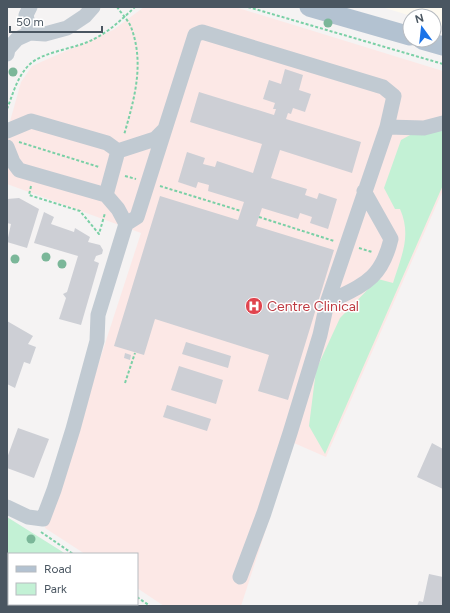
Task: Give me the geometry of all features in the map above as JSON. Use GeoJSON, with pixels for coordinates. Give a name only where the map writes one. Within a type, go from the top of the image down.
{"type":"FeatureCollection","features":[{"type":"Feature","properties":{"kind":"main road"},"geometry":{"type":"LineString","coordinates":[[310,7],[402,34]]}},
{"type":"Feature","properties":{"kind":"main road"},"geometry":{"type":"LineString","coordinates":[[353,7],[402,22]]}},
{"type":"Feature","properties":{"kind":"street"},"geometry":{"type":"LineString","coordinates":[[30,7],[26,15],[30,33]]}},
{"type":"Feature","properties":{"kind":"street"},"geometry":{"type":"LineString","coordinates":[[7,51],[17,39],[30,33],[45,34],[68,28],[90,10]]}},
{"type":"Feature","properties":{"kind":"street"},"geometry":{"type":"LineString","coordinates":[[7,507],[28,517],[43,519],[54,490],[75,421],[97,341],[98,315],[126,224],[137,217],[195,35],[202,32],[384,87],[394,96],[387,127],[364,191],[328,303],[320,335],[290,433],[264,513],[240,577]]}},
{"type":"Feature","properties":{"kind":"street"},"geometry":{"type":"LineString","coordinates":[[7,131],[30,121],[107,143],[120,145],[155,140],[165,129]]}},
{"type":"Feature","properties":{"kind":"street"},"geometry":{"type":"LineString","coordinates":[[387,127],[424,128],[443,123]]}},
{"type":"Feature","properties":{"kind":"street"},"geometry":{"type":"LineString","coordinates":[[13,144],[13,162],[19,170],[106,195],[118,209],[126,224]]}},
{"type":"Feature","properties":{"kind":"street"},"geometry":{"type":"LineString","coordinates":[[106,195],[120,145]]}},
{"type":"Feature","properties":{"kind":"street"},"geometry":{"type":"LineString","coordinates":[[328,303],[375,276],[387,257],[391,239],[364,191]]}},
{"type":"Feature","properties":{"kind":"path"},"geometry":{"type":"LineString","coordinates":[[117,7],[130,26],[136,44],[137,63],[137,91],[120,145]]}},
{"type":"Feature","properties":{"kind":"path"},"geometry":{"type":"LineString","coordinates":[[7,109],[18,79],[29,64],[51,53],[93,40],[111,29],[135,7]]}},
{"type":"Feature","properties":{"kind":"path"},"geometry":{"type":"LineString","coordinates":[[248,7],[443,64]]}},
{"type":"Feature","properties":{"kind":"path"},"geometry":{"type":"LineString","coordinates":[[13,144],[104,169]]}},
{"type":"Feature","properties":{"kind":"path"},"geometry":{"type":"LineString","coordinates":[[121,174],[241,211]]}},
{"type":"Feature","properties":{"kind":"path"},"geometry":{"type":"LineString","coordinates":[[32,180],[29,195],[80,211],[99,234],[105,212]]}},
{"type":"Feature","properties":{"kind":"path"},"geometry":{"type":"LineString","coordinates":[[259,217],[334,241]]}},
{"type":"Feature","properties":{"kind":"path"},"geometry":{"type":"LineString","coordinates":[[358,248],[375,253]]}},
{"type":"Feature","properties":{"kind":"path"},"geometry":{"type":"LineString","coordinates":[[125,383],[135,353]]}},
{"type":"Feature","properties":{"kind":"path"},"geometry":{"type":"LineString","coordinates":[[138,598],[150,606]]}},
{"type":"Feature","properties":{"kind":"shaded area","name":"Centre Clinical"},"geometry":{"type":"Polygon","coordinates":[[[144,7],[235,7],[443,71],[443,190],[326,457],[294,443],[241,606],[164,606],[138,589],[138,553],[83,553],[45,528],[141,233],[7,184],[7,132],[21,82],[32,66],[113,30],[144,7]]]}},
{"type":"Feature","properties":{"kind":"shaded area"},"geometry":{"type":"Polygon","coordinates":[[[382,7],[443,7],[443,26],[442,8],[402,8],[402,13],[382,7]]]}},
{"type":"Feature","properties":{"kind":"green space"},"geometry":{"type":"Polygon","coordinates":[[[443,122],[443,185],[325,454],[309,426],[316,370],[340,318],[378,279],[393,283],[404,246],[405,228],[400,209],[395,209],[384,188],[401,140],[421,129],[443,122]]]}},
{"type":"Feature","properties":{"kind":"green space"},"geometry":{"type":"Polygon","coordinates":[[[7,517],[64,553],[8,553],[8,605],[86,605],[7,606],[7,517]]]}},
{"type":"Feature","properties":{"kind":"building"},"geometry":{"type":"Polygon","coordinates":[[[285,69],[303,75],[299,90],[311,94],[305,112],[293,108],[291,114],[288,113],[286,119],[361,142],[352,173],[280,150],[271,178],[307,189],[305,195],[317,199],[319,193],[337,199],[328,229],[310,223],[312,217],[300,213],[298,219],[262,208],[256,226],[334,250],[288,400],[258,391],[269,355],[155,319],[144,355],[114,346],[160,196],[238,220],[244,202],[208,191],[209,185],[198,182],[196,188],[178,182],[187,152],[205,158],[203,164],[215,167],[217,161],[253,173],[262,144],[190,122],[199,92],[274,115],[276,109],[273,109],[275,103],[263,99],[269,80],[281,84],[285,69]]]}},
{"type":"Feature","properties":{"kind":"building"},"geometry":{"type":"Polygon","coordinates":[[[19,198],[39,209],[27,248],[7,242],[11,224],[7,223],[7,199],[19,198]]]}},
{"type":"Feature","properties":{"kind":"building"},"geometry":{"type":"Polygon","coordinates":[[[44,212],[54,217],[51,224],[74,232],[75,228],[90,237],[88,242],[100,245],[103,250],[102,254],[96,256],[94,261],[99,263],[81,325],[59,319],[66,298],[63,294],[67,292],[78,256],[34,243],[44,212]]]}},
{"type":"Feature","properties":{"kind":"building"},"geometry":{"type":"Polygon","coordinates":[[[7,321],[33,336],[28,344],[36,347],[30,364],[24,362],[15,388],[7,384],[7,321]]]}},
{"type":"Feature","properties":{"kind":"building"},"geometry":{"type":"Polygon","coordinates":[[[186,342],[231,356],[228,368],[182,354],[186,342]]]}},
{"type":"Feature","properties":{"kind":"building"},"geometry":{"type":"Polygon","coordinates":[[[125,353],[131,355],[130,360],[124,358],[125,353]]]}},
{"type":"Feature","properties":{"kind":"building"},"geometry":{"type":"Polygon","coordinates":[[[179,366],[223,380],[216,404],[171,390],[179,366]]]}},
{"type":"Feature","properties":{"kind":"building"},"geometry":{"type":"Polygon","coordinates":[[[167,405],[211,419],[207,431],[163,417],[167,405]]]}},
{"type":"Feature","properties":{"kind":"building"},"geometry":{"type":"Polygon","coordinates":[[[18,428],[49,439],[34,478],[7,468],[7,458],[18,428]]]}},
{"type":"Feature","properties":{"kind":"building"},"geometry":{"type":"Polygon","coordinates":[[[432,443],[443,449],[443,489],[417,477],[432,443]]]}},
{"type":"Feature","properties":{"kind":"building"},"geometry":{"type":"Polygon","coordinates":[[[429,574],[443,577],[443,606],[417,606],[419,601],[423,602],[429,574]]]}},
{"type":"Feature","properties":{"kind":"place","name":"Centre Clinical"},"geometry":{"type":"Point","coordinates":[254,306]}}]}
